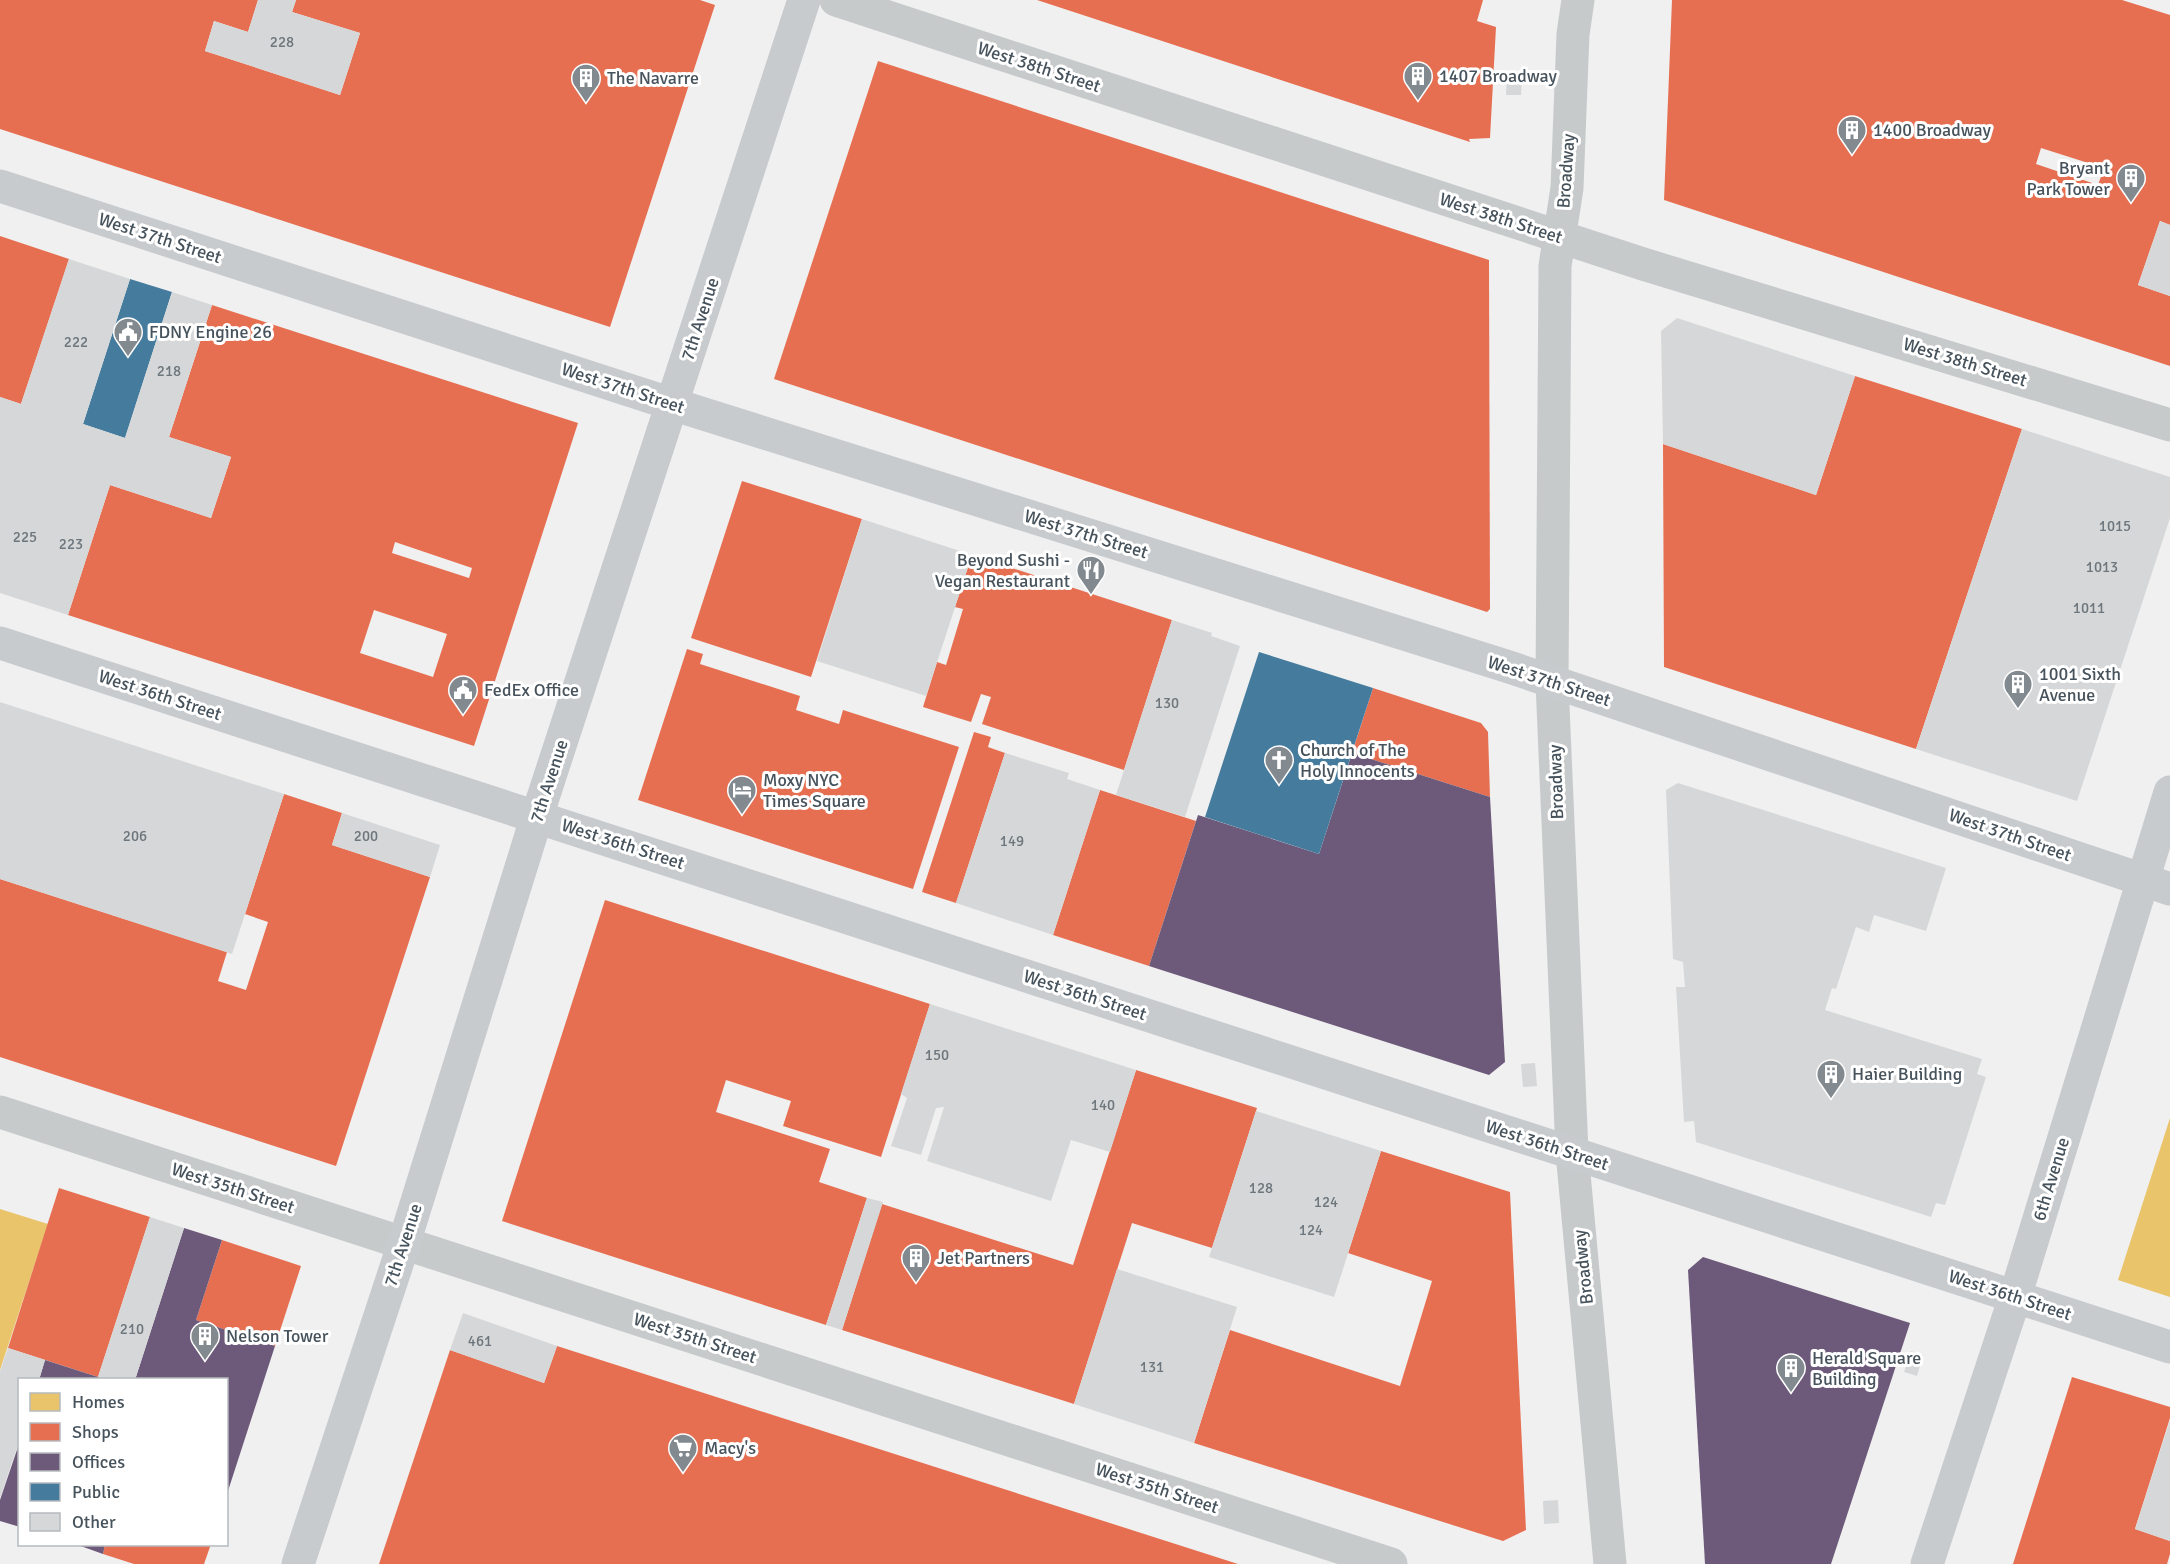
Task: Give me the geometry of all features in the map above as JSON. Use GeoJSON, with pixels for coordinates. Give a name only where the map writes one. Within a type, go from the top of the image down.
{"type":"FeatureCollection","features":[{"type":"Feature","properties":{"kind":"main road","name":"7th Avenue"},"geometry":{"type":"LineString","coordinates":[[298,1564],[404,1243],[537,816],[804,0]]}},
{"type":"Feature","properties":{"kind":"main road","name":"West 37th Street"},"geometry":{"type":"LineString","coordinates":[[0,186],[672,404],[1552,682],[2156,884]]}},
{"type":"Feature","properties":{"kind":"main road","name":"West 36th Street"},"geometry":{"type":"LineString","coordinates":[[0,644],[537,816],[2170,1347]]}},
{"type":"Feature","properties":{"kind":"main road","name":"6th Avenue"},"geometry":{"type":"LineString","coordinates":[[1927,1564],[2015,1297],[2156,884],[2170,792]]}},
{"type":"Feature","properties":{"kind":"street","name":"West 38th Street"},"geometry":{"type":"LineString","coordinates":[[836,0],[1643,264],[2170,425]]}},
{"type":"Feature","properties":{"kind":"street","name":"Broadway"},"geometry":{"type":"LineString","coordinates":[[1578,0],[1573,34],[1567,188],[1555,266],[1552,682],[1572,1152],[1610,1564]]}},
{"type":"Feature","properties":{"kind":"street","name":"West 35th Street"},"geometry":{"type":"LineString","coordinates":[[0,1112],[1390,1564]]}},
{"type":"Feature","properties":{"kind":"building: Homes"},"geometry":{"type":"Polygon","coordinates":[[[2170,1118],[2170,1297],[2118,1280],[2170,1118]]]}},
{"type":"Feature","properties":{"kind":"building: Homes"},"geometry":{"type":"Polygon","coordinates":[[[0,1209],[48,1224],[0,1370],[0,1209]]]}},
{"type":"Feature","properties":{"kind":"building: Shops"},"geometry":{"type":"Polygon","coordinates":[[[0,0],[258,0],[248,32],[214,21],[205,51],[340,95],[360,33],[292,12],[296,0],[700,0],[715,5],[610,327],[0,129],[0,0]]]}},
{"type":"Feature","properties":{"kind":"building: Shops","name":"1407 Broadway"},"geometry":{"type":"Polygon","coordinates":[[[1037,0],[1483,0],[1477,21],[1496,27],[1490,138],[1469,139],[1470,142],[1037,0]]]}},
{"type":"Feature","properties":{"kind":"building: Shops"},"geometry":{"type":"Polygon","coordinates":[[[1672,0],[2122,0],[2170,15],[2170,225],[2160,221],[2138,285],[2170,296],[2170,366],[1664,200],[1672,0]],[[2041,148],[2036,164],[2098,185],[2104,168],[2041,148]]]}},
{"type":"Feature","properties":{"kind":"building: Shops"},"geometry":{"type":"Polygon","coordinates":[[[878,61],[1489,260],[1490,609],[1487,612],[774,379],[878,61]]]}},
{"type":"Feature","properties":{"kind":"building: Shops"},"geometry":{"type":"Polygon","coordinates":[[[0,236],[69,259],[21,404],[0,397],[0,236]]]}},
{"type":"Feature","properties":{"kind":"building: Shops"},"geometry":{"type":"Polygon","coordinates":[[[212,305],[578,423],[474,746],[68,615],[110,485],[211,518],[231,457],[169,437],[212,305]],[[395,542],[392,553],[469,578],[472,568],[395,542]],[[374,610],[360,653],[433,677],[447,634],[374,610]]]}},
{"type":"Feature","properties":{"kind":"building: Shops"},"geometry":{"type":"Polygon","coordinates":[[[1855,376],[2022,429],[1916,749],[1664,667],[1663,444],[1816,495],[1855,376]]]}},
{"type":"Feature","properties":{"kind":"building: Shops"},"geometry":{"type":"Polygon","coordinates":[[[742,481],[862,519],[811,677],[691,638],[742,481]]]}},
{"type":"Feature","properties":{"kind":"building: Shops"},"geometry":{"type":"Polygon","coordinates":[[[972,555],[1172,620],[1124,770],[982,724],[991,697],[981,694],[971,722],[923,707],[937,662],[946,665],[963,609],[955,607],[972,555]]]}},
{"type":"Feature","properties":{"kind":"building: Shops"},"geometry":{"type":"Polygon","coordinates":[[[687,649],[703,654],[700,664],[800,696],[796,710],[839,724],[843,710],[959,747],[913,889],[638,800],[687,649]]]}},
{"type":"Feature","properties":{"kind":"building: Shops"},"geometry":{"type":"Polygon","coordinates":[[[1373,688],[1481,723],[1488,732],[1490,797],[1352,753],[1373,688]]]}},
{"type":"Feature","properties":{"kind":"building: Shops"},"geometry":{"type":"Polygon","coordinates":[[[974,732],[991,737],[988,747],[1005,753],[956,903],[922,892],[974,732]]]}},
{"type":"Feature","properties":{"kind":"building: Shops"},"geometry":{"type":"Polygon","coordinates":[[[1100,790],[1196,821],[1149,966],[1053,935],[1100,790]]]}},
{"type":"Feature","properties":{"kind":"building: Shops"},"geometry":{"type":"Polygon","coordinates":[[[284,794],[342,813],[332,845],[430,877],[336,1166],[0,1057],[0,879],[227,952],[218,981],[246,990],[268,922],[245,914],[284,794]]]}},
{"type":"Feature","properties":{"kind":"building: Shops"},"geometry":{"type":"Polygon","coordinates":[[[605,900],[930,1004],[881,1157],[783,1126],[791,1101],[726,1080],[716,1112],[830,1149],[819,1182],[867,1198],[826,1325],[502,1221],[605,900]]]}},
{"type":"Feature","properties":{"kind":"building: Shops"},"geometry":{"type":"Polygon","coordinates":[[[1136,1070],[1257,1108],[1212,1248],[1132,1223],[1074,1404],[842,1330],[882,1204],[1073,1265],[1136,1070]]]}},
{"type":"Feature","properties":{"kind":"building: Shops"},"geometry":{"type":"Polygon","coordinates":[[[1381,1151],[1510,1192],[1526,1530],[1503,1541],[1194,1443],[1230,1330],[1400,1386],[1432,1281],[1348,1253],[1381,1151]]]}},
{"type":"Feature","properties":{"kind":"building: Shops"},"geometry":{"type":"Polygon","coordinates":[[[59,1188],[150,1217],[98,1377],[8,1348],[59,1188]]]}},
{"type":"Feature","properties":{"kind":"building: Shops"},"geometry":{"type":"Polygon","coordinates":[[[222,1240],[301,1266],[275,1346],[196,1320],[222,1240]]]}},
{"type":"Feature","properties":{"kind":"building: Shops","name":"Macy's"},"geometry":{"type":"Polygon","coordinates":[[[557,1346],[1238,1564],[379,1564],[450,1350],[544,1383],[557,1346]]]}},
{"type":"Feature","properties":{"kind":"building: Shops"},"geometry":{"type":"Polygon","coordinates":[[[2072,1377],[2170,1407],[2170,1418],[2135,1529],[2170,1541],[2167,1564],[2013,1564],[2072,1377]]]}},
{"type":"Feature","properties":{"kind":"building: Shops"},"geometry":{"type":"Polygon","coordinates":[[[105,1546],[210,1546],[204,1564],[134,1564],[103,1554],[105,1546]]]}},
{"type":"Feature","properties":{"kind":"building: Offices"},"geometry":{"type":"Polygon","coordinates":[[[1352,753],[1490,797],[1505,1062],[1489,1075],[1149,966],[1198,815],[1319,854],[1352,753]]]}},
{"type":"Feature","properties":{"kind":"building: Offices","name":"Nelson Tower"},"geometry":{"type":"Polygon","coordinates":[[[184,1228],[222,1240],[196,1320],[275,1346],[228,1491],[228,1378],[136,1378],[184,1228]]]}},
{"type":"Feature","properties":{"kind":"building: Offices","name":"Herald Square Building"},"geometry":{"type":"Polygon","coordinates":[[[1703,1257],[1910,1323],[1831,1564],[1705,1564],[1688,1270],[1703,1257]]]}},
{"type":"Feature","properties":{"kind":"building: Offices"},"geometry":{"type":"Polygon","coordinates":[[[45,1360],[100,1378],[40,1378],[45,1360]]]}},
{"type":"Feature","properties":{"kind":"building: Offices"},"geometry":{"type":"Polygon","coordinates":[[[18,1447],[18,1526],[0,1521],[0,1500],[18,1447]]]}},
{"type":"Feature","properties":{"kind":"building: Offices"},"geometry":{"type":"Polygon","coordinates":[[[81,1546],[105,1546],[103,1554],[81,1546]]]}},
{"type":"Feature","properties":{"kind":"building: Public","name":"FDNY Engine 26"},"geometry":{"type":"Polygon","coordinates":[[[130,279],[172,292],[125,438],[83,424],[130,279]]]}},
{"type":"Feature","properties":{"kind":"building: Public","name":"Church of The Holy Innocents"},"geometry":{"type":"Polygon","coordinates":[[[1259,652],[1373,688],[1319,854],[1205,817],[1259,652]]]}},
{"type":"Feature","properties":{"kind":"building: Other"},"geometry":{"type":"Polygon","coordinates":[[[258,0],[296,0],[292,12],[360,33],[340,95],[205,51],[214,21],[248,32],[258,0]]]}},
{"type":"Feature","properties":{"kind":"building: Other"},"geometry":{"type":"Polygon","coordinates":[[[1507,74],[1522,74],[1521,95],[1506,95],[1507,74]]]}},
{"type":"Feature","properties":{"kind":"building: Other"},"geometry":{"type":"Polygon","coordinates":[[[2160,221],[2170,225],[2170,296],[2138,285],[2160,221]]]}},
{"type":"Feature","properties":{"kind":"building: Other"},"geometry":{"type":"Polygon","coordinates":[[[69,259],[130,279],[83,424],[125,438],[172,292],[212,305],[169,437],[231,457],[211,518],[110,485],[68,615],[0,593],[0,397],[21,404],[69,259]]]}},
{"type":"Feature","properties":{"kind":"building: Other"},"geometry":{"type":"Polygon","coordinates":[[[1677,318],[1855,376],[1816,495],[1663,444],[1661,331],[1677,318]]]}},
{"type":"Feature","properties":{"kind":"building: Other"},"geometry":{"type":"Polygon","coordinates":[[[2022,429],[2170,477],[2170,518],[2077,801],[1916,749],[2022,429]]]}},
{"type":"Feature","properties":{"kind":"building: Other"},"geometry":{"type":"Polygon","coordinates":[[[862,519],[972,555],[926,696],[817,661],[862,519]]]}},
{"type":"Feature","properties":{"kind":"building: Other"},"geometry":{"type":"Polygon","coordinates":[[[1172,620],[1212,633],[1211,636],[1240,646],[1185,817],[1116,795],[1172,620]]]}},
{"type":"Feature","properties":{"kind":"building: Other"},"geometry":{"type":"Polygon","coordinates":[[[0,702],[284,794],[232,954],[0,879],[0,702]]]}},
{"type":"Feature","properties":{"kind":"building: Other"},"geometry":{"type":"Polygon","coordinates":[[[1005,753],[1069,773],[1067,779],[1100,790],[1053,935],[956,903],[1005,753]]]}},
{"type":"Feature","properties":{"kind":"building: Other"},"geometry":{"type":"Polygon","coordinates":[[[1678,783],[1946,868],[1926,931],[1874,915],[1869,932],[1856,927],[1836,989],[1832,988],[1825,1010],[1982,1059],[1977,1074],[1986,1077],[1945,1205],[1936,1203],[1931,1217],[1696,1142],[1694,1121],[1684,1122],[1676,987],[1685,987],[1683,962],[1673,959],[1666,790],[1678,783]]]}},
{"type":"Feature","properties":{"kind":"building: Other"},"geometry":{"type":"Polygon","coordinates":[[[342,813],[440,845],[430,877],[332,845],[342,813]]]}},
{"type":"Feature","properties":{"kind":"building: Other"},"geometry":{"type":"Polygon","coordinates":[[[930,1004],[1136,1070],[1110,1152],[1071,1140],[1051,1201],[927,1161],[944,1107],[936,1108],[921,1155],[891,1146],[907,1098],[901,1094],[930,1004]]]}},
{"type":"Feature","properties":{"kind":"building: Other"},"geometry":{"type":"Polygon","coordinates":[[[1535,1063],[1537,1086],[1523,1087],[1521,1064],[1535,1063]]]}},
{"type":"Feature","properties":{"kind":"building: Other"},"geometry":{"type":"Polygon","coordinates":[[[1256,1111],[1381,1151],[1334,1297],[1209,1257],[1256,1111]]]}},
{"type":"Feature","properties":{"kind":"building: Other"},"geometry":{"type":"Polygon","coordinates":[[[867,1198],[883,1202],[842,1330],[826,1325],[867,1198]]]}},
{"type":"Feature","properties":{"kind":"building: Other"},"geometry":{"type":"Polygon","coordinates":[[[150,1217],[184,1228],[136,1378],[98,1377],[150,1217]]]}},
{"type":"Feature","properties":{"kind":"building: Other"},"geometry":{"type":"Polygon","coordinates":[[[1117,1269],[1237,1307],[1194,1443],[1074,1404],[1117,1269]]]}},
{"type":"Feature","properties":{"kind":"building: Other"},"geometry":{"type":"Polygon","coordinates":[[[463,1313],[557,1346],[544,1383],[450,1350],[463,1313]]]}},
{"type":"Feature","properties":{"kind":"building: Other"},"geometry":{"type":"Polygon","coordinates":[[[8,1348],[45,1360],[40,1378],[18,1378],[18,1445],[0,1498],[0,1371],[8,1348]]]}},
{"type":"Feature","properties":{"kind":"building: Other"},"geometry":{"type":"Polygon","coordinates":[[[1911,1351],[1923,1355],[1917,1376],[1904,1372],[1911,1351]]]}},
{"type":"Feature","properties":{"kind":"building: Other"},"geometry":{"type":"Polygon","coordinates":[[[2170,1420],[2170,1541],[2135,1529],[2170,1420]]]}},
{"type":"Feature","properties":{"kind":"building: Other"},"geometry":{"type":"Polygon","coordinates":[[[1558,1500],[1559,1523],[1544,1524],[1543,1501],[1558,1500]]]}},
{"type":"Feature","properties":{"kind":"place","name":"1407 Broadway"},"geometry":{"type":"Point","coordinates":[1418,102]}},
{"type":"Feature","properties":{"kind":"place","name":"The Navarre"},"geometry":{"type":"Point","coordinates":[586,104]}},
{"type":"Feature","properties":{"kind":"place","name":"1400 Broadway"},"geometry":{"type":"Point","coordinates":[1852,156]}},
{"type":"Feature","properties":{"kind":"place","name":"Bryant Park Tower"},"geometry":{"type":"Point","coordinates":[2131,204]}},
{"type":"Feature","properties":{"kind":"place","name":"FDNY Engine 26"},"geometry":{"type":"Point","coordinates":[128,358]}},
{"type":"Feature","properties":{"kind":"place","name":"Beyond Sushi - Vegan Restaurant"},"geometry":{"type":"Point","coordinates":[1091,596]}},
{"type":"Feature","properties":{"kind":"place","name":"1001 Sixth Avenue"},"geometry":{"type":"Point","coordinates":[2018,710]}},
{"type":"Feature","properties":{"kind":"place","name":"FedEx Office"},"geometry":{"type":"Point","coordinates":[463,716]}},
{"type":"Feature","properties":{"kind":"place","name":"Church of The Holy Innocents"},"geometry":{"type":"Point","coordinates":[1279,786]}},
{"type":"Feature","properties":{"kind":"place","name":"Moxy NYC Times Square"},"geometry":{"type":"Point","coordinates":[742,816]}},
{"type":"Feature","properties":{"kind":"place","name":"Haier Building"},"geometry":{"type":"Point","coordinates":[1831,1100]}},
{"type":"Feature","properties":{"kind":"place","name":"Jet Partners"},"geometry":{"type":"Point","coordinates":[916,1284]}},
{"type":"Feature","properties":{"kind":"place","name":"Nelson Tower"},"geometry":{"type":"Point","coordinates":[205,1362]}},
{"type":"Feature","properties":{"kind":"place","name":"Herald Square Building"},"geometry":{"type":"Point","coordinates":[1791,1394]}},
{"type":"Feature","properties":{"kind":"place","name":"Macy's"},"geometry":{"type":"Point","coordinates":[683,1474]}}]}
